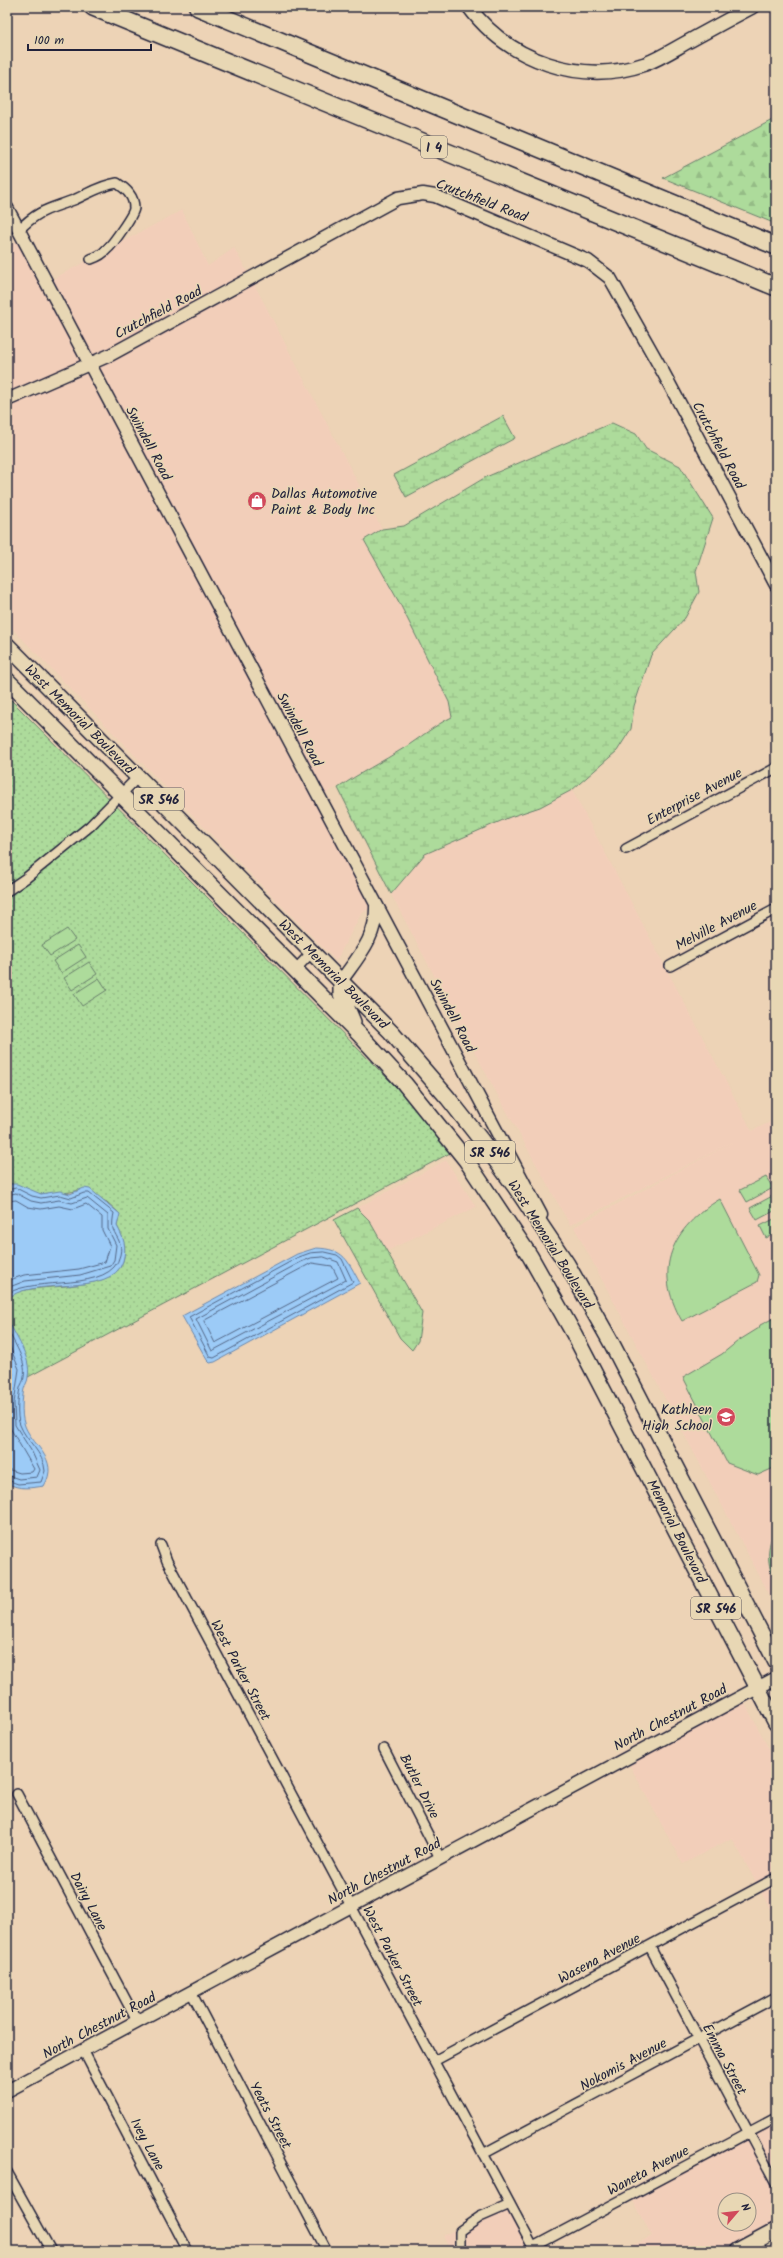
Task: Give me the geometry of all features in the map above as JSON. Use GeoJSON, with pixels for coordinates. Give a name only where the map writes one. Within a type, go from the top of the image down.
{"type":"FeatureCollection","features":[{"type":"Feature","properties":{"kind":"highway","name":"I 4"},"geometry":{"type":"LineString","coordinates":[[93,7],[776,287]]}},
{"type":"Feature","properties":{"kind":"highway"},"geometry":{"type":"LineString","coordinates":[[198,7],[776,246]]}},
{"type":"Feature","properties":{"kind":"main road"},"geometry":{"type":"LineString","coordinates":[[470,7],[490,30],[504,42],[537,60],[570,70],[607,71],[646,63],[752,7]]}},
{"type":"Feature","properties":{"kind":"main road","name":"West Memorial Boulevard"},"geometry":{"type":"LineString","coordinates":[[7,644],[341,981],[405,1048],[453,1104],[516,1188],[566,1264],[612,1344]]}},
{"type":"Feature","properties":{"kind":"main road","name":"West Memorial Boulevard"},"geometry":{"type":"LineString","coordinates":[[7,680],[296,970],[359,1034],[404,1083],[466,1160],[530,1256],[588,1361]]}},
{"type":"Feature","properties":{"kind":"main road"},"geometry":{"type":"LineString","coordinates":[[341,981],[341,994],[344,1006],[359,1034]]}},
{"type":"Feature","properties":{"kind":"main road","name":"Memorial Boulevard"},"geometry":{"type":"LineString","coordinates":[[612,1344],[776,1662]]}},
{"type":"Feature","properties":{"kind":"main road","name":"Memorial Boulevard"},"geometry":{"type":"LineString","coordinates":[[588,1361],[776,1723]]}},
{"type":"Feature","properties":{"kind":"main road"},"geometry":{"type":"LineString","coordinates":[[737,2251],[776,2230]]}},
{"type":"Feature","properties":{"kind":"main road"},"geometry":{"type":"LineString","coordinates":[[771,2251],[776,2248]]}},
{"type":"Feature","properties":{"kind":"street"},"geometry":{"type":"LineString","coordinates":[[19,230],[34,217],[52,206],[70,201],[108,184],[117,183],[127,190],[134,202],[134,212],[110,246],[101,254],[91,259]]}},
{"type":"Feature","properties":{"kind":"street","name":"Crutchfield Road"},"geometry":{"type":"LineString","coordinates":[[7,400],[91,364],[398,198],[423,194],[435,196],[588,261],[610,278],[636,323],[776,585]]}},
{"type":"Feature","properties":{"kind":"street","name":"Swindell Road"},"geometry":{"type":"LineString","coordinates":[[7,208],[91,364],[566,1264]]}},
{"type":"Feature","properties":{"kind":"street","name":"Enterprise Avenue"},"geometry":{"type":"LineString","coordinates":[[626,849],[776,768]]}},
{"type":"Feature","properties":{"kind":"street"},"geometry":{"type":"LineString","coordinates":[[7,891],[26,878],[90,826],[138,777]]}},
{"type":"Feature","properties":{"kind":"street"},"geometry":{"type":"LineString","coordinates":[[341,981],[368,943],[376,920],[376,903]]}},
{"type":"Feature","properties":{"kind":"street","name":"Melville Avenue"},"geometry":{"type":"LineString","coordinates":[[670,966],[776,909]]}},
{"type":"Feature","properties":{"kind":"street"},"geometry":{"type":"LineString","coordinates":[[368,943],[382,935],[395,940]]}},
{"type":"Feature","properties":{"kind":"street"},"geometry":{"type":"LineString","coordinates":[[296,970],[312,952]]}},
{"type":"Feature","properties":{"kind":"street","name":"West Parker Street"},"geometry":{"type":"LineString","coordinates":[[161,1545],[182,1589],[534,2249]]}},
{"type":"Feature","properties":{"kind":"street","name":"North Chestnut Road"},"geometry":{"type":"LineString","coordinates":[[7,2091],[776,1678]]}},
{"type":"Feature","properties":{"kind":"street","name":"Butler Drive"},"geometry":{"type":"LineString","coordinates":[[384,1749],[440,1858]]}},
{"type":"Feature","properties":{"kind":"street","name":"Dairy Lane"},"geometry":{"type":"LineString","coordinates":[[17,1794],[136,2021]]}},
{"type":"Feature","properties":{"kind":"street","name":"Wasena Avenue"},"geometry":{"type":"LineString","coordinates":[[434,2061],[650,1947],[776,1878]]}},
{"type":"Feature","properties":{"kind":"street","name":"Emma Street"},"geometry":{"type":"LineString","coordinates":[[650,1947],[776,2184]]}},
{"type":"Feature","properties":{"kind":"street","name":"Yeats Street"},"geometry":{"type":"LineString","coordinates":[[191,1992],[327,2251]]}},
{"type":"Feature","properties":{"kind":"street","name":"Nokomis Avenue"},"geometry":{"type":"LineString","coordinates":[[483,2154],[699,2040],[776,1997]]}},
{"type":"Feature","properties":{"kind":"street","name":"Ivey Lane"},"geometry":{"type":"LineString","coordinates":[[83,2050],[188,2251]]}},
{"type":"Feature","properties":{"kind":"street","name":"Waneta Avenue"},"geometry":{"type":"LineString","coordinates":[[534,2249],[776,2118]]}},
{"type":"Feature","properties":{"kind":"street"},"geometry":{"type":"LineString","coordinates":[[7,2172],[51,2251]]}},
{"type":"Feature","properties":{"kind":"street"},"geometry":{"type":"LineString","coordinates":[[460,2251],[460,2231],[480,2217],[510,2204]]}},
{"type":"Feature","properties":{"kind":"shaded area"},"geometry":{"type":"Polygon","coordinates":[[[182,210],[208,266],[234,248],[249,275],[93,358],[51,280],[182,210]]]}},
{"type":"Feature","properties":{"kind":"shaded area"},"geometry":{"type":"Polygon","coordinates":[[[19,241],[84,362],[7,395],[7,246],[19,241]]]}},
{"type":"Feature","properties":{"kind":"shaded area"},"geometry":{"type":"Polygon","coordinates":[[[253,282],[382,529],[364,540],[400,604],[449,702],[452,717],[441,722],[403,749],[325,794],[97,366],[253,282]]]}},
{"type":"Feature","properties":{"kind":"shaded area"},"geometry":{"type":"Polygon","coordinates":[[[88,370],[371,907],[361,914],[336,961],[7,623],[7,404],[88,370]]]}},
{"type":"Feature","properties":{"kind":"shaded area"},"geometry":{"type":"Polygon","coordinates":[[[572,790],[752,1131],[776,1119],[776,1607],[574,1227],[733,1142],[570,1225],[490,1081],[391,894],[425,854],[510,817],[540,807],[572,790]]]}},
{"type":"Feature","properties":{"kind":"shaded area"},"geometry":{"type":"Polygon","coordinates":[[[446,1160],[476,1207],[387,1251],[369,1220],[357,1208],[446,1160]]]}},
{"type":"Feature","properties":{"kind":"shaded area"},"geometry":{"type":"Polygon","coordinates":[[[743,1700],[776,1762],[776,1873],[757,1884],[732,1838],[683,1864],[628,1762],[743,1700]]]}},
{"type":"Feature","properties":{"kind":"shaded area"},"geometry":{"type":"Polygon","coordinates":[[[776,1883],[776,1920],[761,1892],[776,1883]]]}},
{"type":"Feature","properties":{"kind":"shaded area"},"geometry":{"type":"Polygon","coordinates":[[[776,2122],[776,2174],[755,2134],[776,2122]]]}},
{"type":"Feature","properties":{"kind":"shaded area"},"geometry":{"type":"Polygon","coordinates":[[[746,2139],[776,2194],[776,2225],[728,2251],[622,2251],[652,2236],[632,2199],[746,2139]]]}},
{"type":"Feature","properties":{"kind":"shaded area"},"geometry":{"type":"Polygon","coordinates":[[[508,2210],[530,2251],[466,2251],[464,2247],[465,2233],[482,2221],[508,2210]]]}},
{"type":"Feature","properties":{"kind":"shaded area"},"geometry":{"type":"Polygon","coordinates":[[[458,2228],[456,2232],[455,2251],[451,2251],[443,2236],[458,2228]]]}},
{"type":"Feature","properties":{"kind":"green space"},"geometry":{"type":"Polygon","coordinates":[[[776,118],[776,224],[663,178],[776,118]]]}},
{"type":"Feature","properties":{"kind":"green space"},"geometry":{"type":"Polygon","coordinates":[[[503,416],[515,438],[406,497],[394,475],[503,416]]]}},
{"type":"Feature","properties":{"kind":"green space"},"geometry":{"type":"Polygon","coordinates":[[[612,423],[636,434],[646,449],[680,466],[713,518],[696,571],[699,592],[685,618],[651,655],[634,706],[631,729],[617,751],[572,790],[540,807],[510,817],[425,854],[391,894],[338,788],[452,717],[449,702],[400,604],[364,540],[382,529],[404,526],[486,477],[612,423]]]}},
{"type":"Feature","properties":{"kind":"green space"},"geometry":{"type":"Polygon","coordinates":[[[7,696],[404,1095],[452,1152],[28,1377],[27,1365],[23,1353],[7,1317],[6,1305],[8,1299],[15,1293],[28,1289],[85,1284],[102,1280],[116,1272],[123,1261],[125,1251],[123,1239],[117,1226],[119,1213],[107,1202],[78,1190],[64,1193],[39,1194],[11,1184],[7,1187],[7,696]]]}},
{"type":"Feature","properties":{"kind":"green space"},"geometry":{"type":"Polygon","coordinates":[[[67,929],[75,940],[50,956],[42,945],[67,929]]]}},
{"type":"Feature","properties":{"kind":"green space"},"geometry":{"type":"Polygon","coordinates":[[[78,945],[86,957],[61,973],[53,961],[78,945]]]}},
{"type":"Feature","properties":{"kind":"green space"},"geometry":{"type":"Polygon","coordinates":[[[89,962],[97,974],[72,990],[64,978],[89,962]]]}},
{"type":"Feature","properties":{"kind":"green space"},"geometry":{"type":"Polygon","coordinates":[[[99,978],[107,990],[82,1006],[74,994],[99,978]]]}},
{"type":"Feature","properties":{"kind":"green space"},"geometry":{"type":"Polygon","coordinates":[[[766,1177],[773,1188],[747,1202],[740,1190],[766,1177]]]}},
{"type":"Feature","properties":{"kind":"green space"},"geometry":{"type":"Polygon","coordinates":[[[776,1194],[776,1210],[757,1220],[750,1208],[776,1194]]]}},
{"type":"Feature","properties":{"kind":"green space"},"geometry":{"type":"Polygon","coordinates":[[[720,1199],[759,1275],[757,1282],[682,1321],[673,1302],[669,1284],[668,1267],[672,1251],[679,1237],[690,1223],[703,1210],[720,1199]]]}},
{"type":"Feature","properties":{"kind":"green space"},"geometry":{"type":"Polygon","coordinates":[[[357,1208],[369,1220],[422,1313],[418,1341],[412,1350],[400,1338],[334,1220],[357,1208]]]}},
{"type":"Feature","properties":{"kind":"green space"},"geometry":{"type":"Polygon","coordinates":[[[776,1218],[776,1233],[766,1238],[760,1226],[776,1218]]]}},
{"type":"Feature","properties":{"kind":"green space"},"geometry":{"type":"Polygon","coordinates":[[[776,1317],[776,1467],[758,1475],[727,1463],[683,1377],[722,1354],[738,1341],[759,1328],[760,1325],[776,1317]]]}},
{"type":"Feature","properties":{"kind":"green space"},"geometry":{"type":"Polygon","coordinates":[[[776,1529],[776,1582],[770,1569],[768,1556],[770,1542],[776,1529]]]}},
{"type":"Feature","properties":{"kind":"water"},"geometry":{"type":"Polygon","coordinates":[[[11,1184],[17,1184],[41,1194],[60,1191],[70,1194],[84,1188],[90,1189],[120,1214],[117,1226],[123,1239],[125,1251],[123,1261],[116,1273],[103,1280],[32,1289],[17,1293],[7,1300],[7,1187],[11,1184]]]}},
{"type":"Feature","properties":{"kind":"water"},"geometry":{"type":"Polygon","coordinates":[[[316,1248],[339,1253],[348,1262],[360,1283],[215,1362],[210,1363],[182,1316],[297,1254],[316,1248]]]}},
{"type":"Feature","properties":{"kind":"water"},"geometry":{"type":"Polygon","coordinates":[[[7,1317],[22,1346],[29,1369],[28,1378],[23,1393],[22,1415],[27,1431],[43,1452],[47,1460],[49,1467],[48,1476],[44,1486],[21,1488],[7,1483],[7,1317]]]}},
{"type":"Feature","properties":{"kind":"place","name":"Dallas Automotive Paint & Body Inc"},"geometry":{"type":"Point","coordinates":[257,501]}},
{"type":"Feature","properties":{"kind":"place","name":"Kathleen High School"},"geometry":{"type":"Point","coordinates":[726,1417]}}]}
